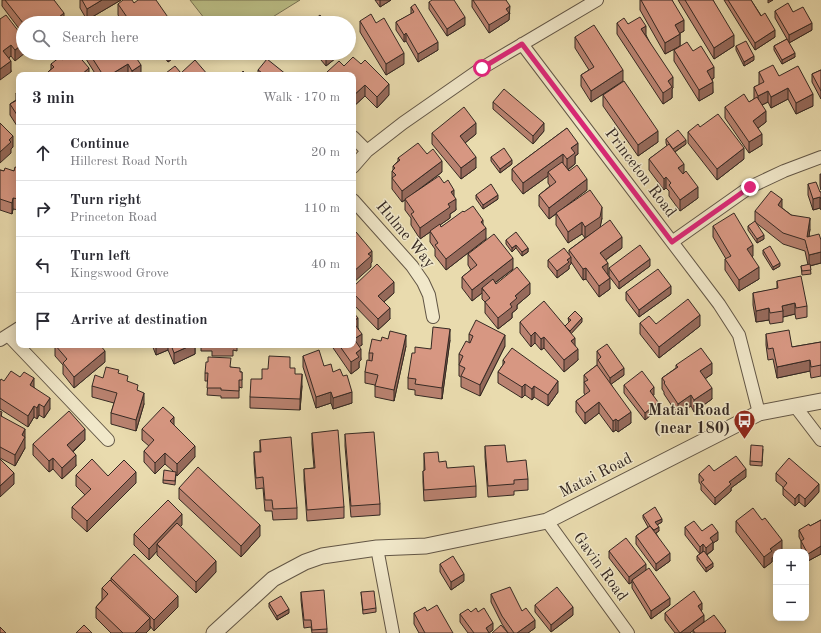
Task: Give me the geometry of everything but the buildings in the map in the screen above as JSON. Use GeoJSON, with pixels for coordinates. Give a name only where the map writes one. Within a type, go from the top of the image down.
{"type":"FeatureCollection","features":[{"type":"Feature","properties":{"kind":"street"},"geometry":{"type":"LineString","coordinates":[[356,164],[367,151],[403,123],[482,68],[597,0]]}},
{"type":"Feature","properties":{"kind":"street","name":"Princeton Road"},"geometry":{"type":"LineString","coordinates":[[522,44],[719,304],[739,334],[759,413]]}},
{"type":"Feature","properties":{"kind":"street"},"geometry":{"type":"LineString","coordinates":[[356,140],[367,151]]}},
{"type":"Feature","properties":{"kind":"street"},"geometry":{"type":"LineString","coordinates":[[672,242],[750,187],[784,171],[821,158]]}},
{"type":"Feature","properties":{"kind":"street","name":"Hulme Way"},"geometry":{"type":"LineString","coordinates":[[356,203],[412,266],[423,282],[429,295],[434,317]]}},
{"type":"Feature","properties":{"kind":"street"},"geometry":{"type":"LineString","coordinates":[[16,330],[4,337],[108,440]]}},
{"type":"Feature","properties":{"kind":"street","name":"Matai Road"},"geometry":{"type":"LineString","coordinates":[[214,633],[253,595],[273,579],[285,572],[322,556],[377,548],[426,546],[547,521],[759,413],[821,401]]}},
{"type":"Feature","properties":{"kind":"street"},"geometry":{"type":"LineString","coordinates":[[795,406],[821,440]]}},
{"type":"Feature","properties":{"kind":"street","name":"Gavin Road"},"geometry":{"type":"LineString","coordinates":[[547,521],[628,633]]}},
{"type":"Feature","properties":{"kind":"street"},"geometry":{"type":"LineString","coordinates":[[377,548],[393,633]]}},
{"type":"Feature","properties":{"kind":"green space"},"geometry":{"type":"Polygon","coordinates":[[[190,0],[300,0],[274,16],[203,16],[190,0]]]}},
{"type":"Feature","properties":{"kind":"place","name":"Matai Road (near 180)"},"geometry":{"type":"Point","coordinates":[745,440]}},
{"type":"Feature","properties":{"kind":"route"},"geometry":{"type":"LineString","coordinates":[[482,68],[522,44],[672,242],[750,187]]}}]}
